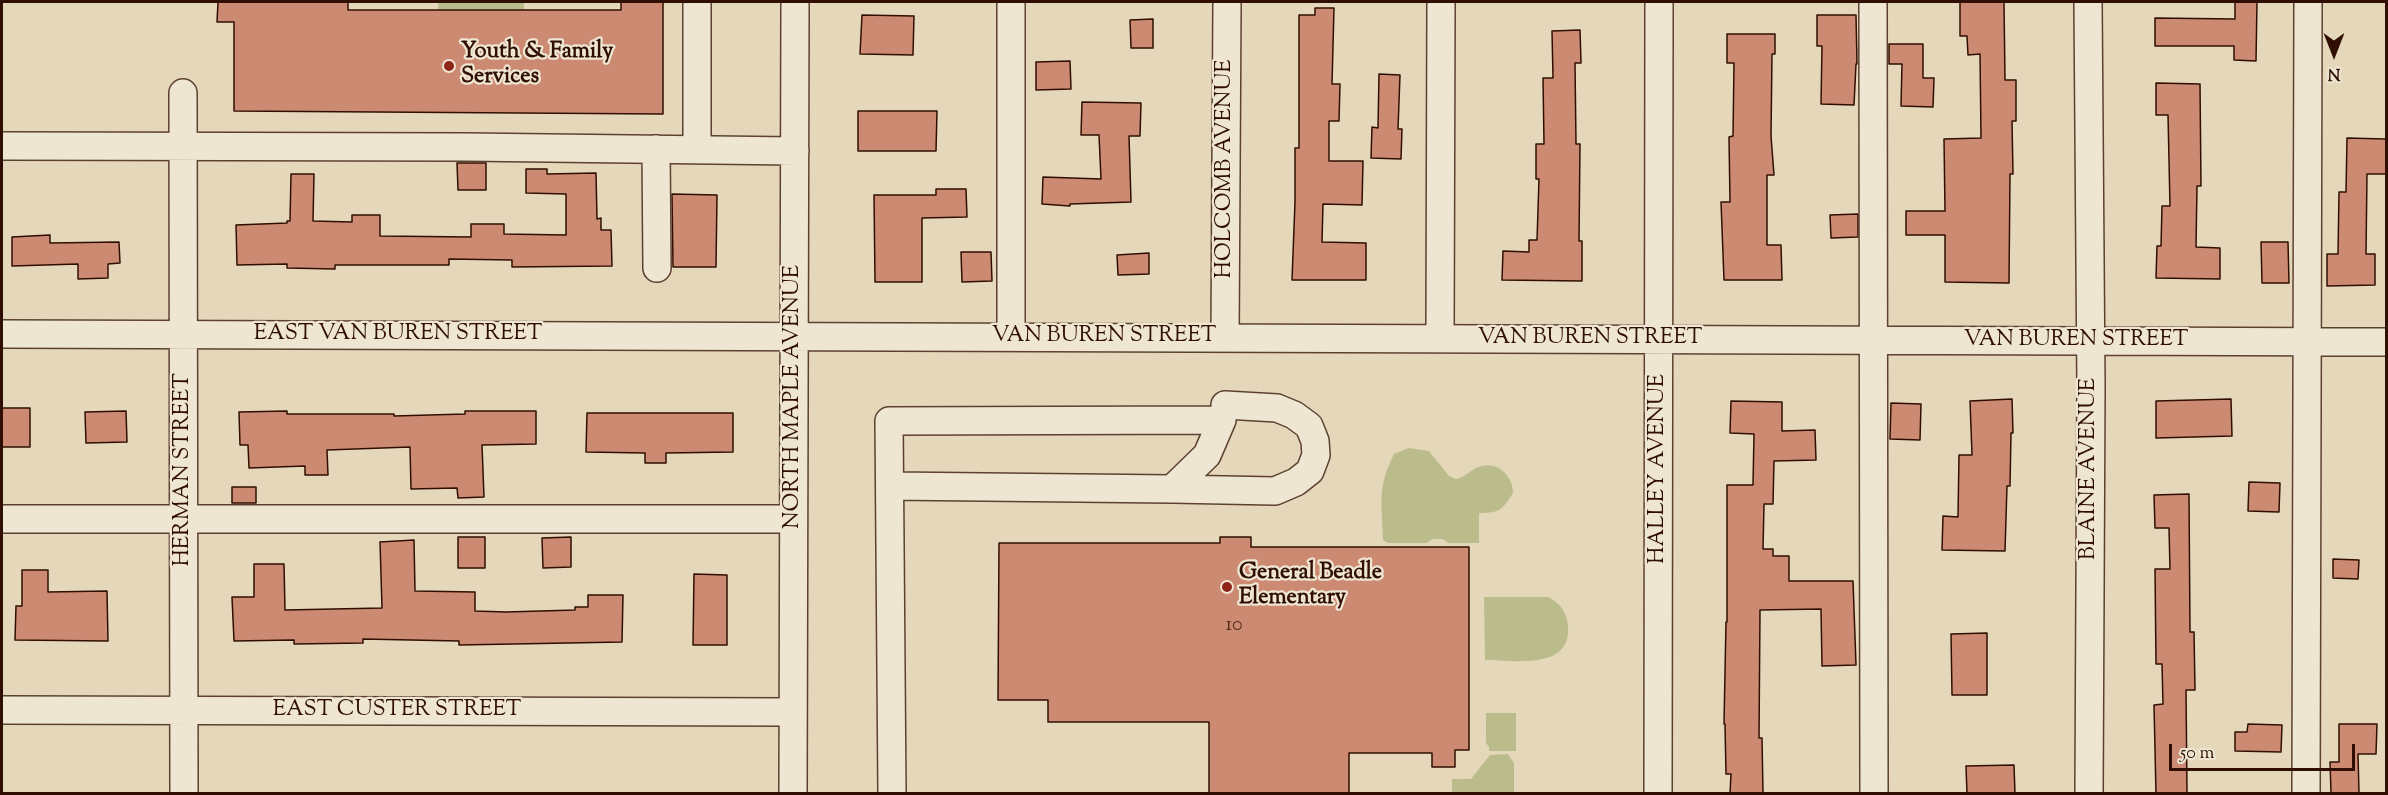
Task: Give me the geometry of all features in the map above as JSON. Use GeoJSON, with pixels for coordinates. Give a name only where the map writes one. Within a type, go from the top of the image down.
{"type":"FeatureCollection","features":[{"type":"Feature","properties":{"kind":"street"},"geometry":{"type":"LineString","coordinates":[[697,2],[697,148]]}},
{"type":"Feature","properties":{"kind":"street","name":"NORTH MAPLE AVENUE"},"geometry":{"type":"LineString","coordinates":[[793,794],[795,2]]}},
{"type":"Feature","properties":{"kind":"street"},"geometry":{"type":"LineString","coordinates":[[1011,2],[1011,337]]}},
{"type":"Feature","properties":{"kind":"street","name":"HOLCOMB AVENUE"},"geometry":{"type":"LineString","coordinates":[[1225,337],[1227,2]]}},
{"type":"Feature","properties":{"kind":"street"},"geometry":{"type":"LineString","coordinates":[[1440,338],[1442,2]]}},
{"type":"Feature","properties":{"kind":"street","name":"HALLEY AVENUE"},"geometry":{"type":"LineString","coordinates":[[1658,794],[1659,2]]}},
{"type":"Feature","properties":{"kind":"street"},"geometry":{"type":"LineString","coordinates":[[1873,2],[1874,794]]}},
{"type":"Feature","properties":{"kind":"street","name":"BLAINE AVENUE"},"geometry":{"type":"LineString","coordinates":[[2088,2],[2091,341],[2089,794]]}},
{"type":"Feature","properties":{"kind":"street"},"geometry":{"type":"LineString","coordinates":[[2306,794],[2308,2]]}},
{"type":"Feature","properties":{"kind":"street","name":"HERMAN STREET"},"geometry":{"type":"LineString","coordinates":[[183,93],[184,794]]}},
{"type":"Feature","properties":{"kind":"street"},"geometry":{"type":"LineString","coordinates":[[2,146],[697,148],[795,151]]}},
{"type":"Feature","properties":{"kind":"street"},"geometry":{"type":"LineString","coordinates":[[656,148],[657,268]]}},
{"type":"Feature","properties":{"kind":"street","name":"EAST VAN BUREN STREET"},"geometry":{"type":"LineString","coordinates":[[2,334],[794,337]]}},
{"type":"Feature","properties":{"kind":"street","name":"VAN BUREN STREET"},"geometry":{"type":"LineString","coordinates":[[794,337],[2386,342]]}},
{"type":"Feature","properties":{"kind":"street"},"geometry":{"type":"LineString","coordinates":[[890,486],[1275,491],[1296,482],[1310,471],[1316,455],[1315,441],[1309,426],[1294,415],[1277,408],[1223,412],[889,421],[892,794]]}},
{"type":"Feature","properties":{"kind":"street"},"geometry":{"type":"LineString","coordinates":[[1172,489],[1207,455],[1223,412]]}},
{"type":"Feature","properties":{"kind":"street"},"geometry":{"type":"LineString","coordinates":[[2,519],[793,519]]}},
{"type":"Feature","properties":{"kind":"street","name":"EAST CUSTER STREET"},"geometry":{"type":"LineString","coordinates":[[2,710],[793,712]]}},
{"type":"Feature","properties":{"kind":"green space"},"geometry":{"type":"Polygon","coordinates":[[[438,2],[524,2],[524,10],[438,10],[438,2]]]}},
{"type":"Feature","properties":{"kind":"green space"},"geometry":{"type":"Polygon","coordinates":[[[1409,448],[1429,451],[1449,476],[1456,479],[1478,467],[1488,465],[1494,466],[1508,476],[1513,493],[1506,503],[1496,511],[1479,513],[1479,543],[1448,543],[1443,539],[1432,539],[1427,543],[1388,543],[1383,540],[1382,496],[1385,476],[1394,454],[1409,448]]]}},
{"type":"Feature","properties":{"kind":"green space"},"geometry":{"type":"Polygon","coordinates":[[[1484,597],[1548,597],[1556,602],[1564,612],[1568,626],[1567,640],[1561,650],[1551,657],[1538,660],[1485,660],[1484,597]]]}},
{"type":"Feature","properties":{"kind":"green space"},"geometry":{"type":"Polygon","coordinates":[[[1486,713],[1516,713],[1516,751],[1489,751],[1486,743],[1486,713]]]}},
{"type":"Feature","properties":{"kind":"green space"},"geometry":{"type":"Polygon","coordinates":[[[1508,754],[1514,763],[1514,793],[1452,793],[1452,779],[1471,779],[1490,755],[1508,754]]]}},
{"type":"Feature","properties":{"kind":"building","name":"Youth & Family Services"},"geometry":{"type":"Polygon","coordinates":[[[218,2],[348,2],[348,10],[621,10],[621,2],[663,2],[663,114],[234,111],[234,22],[217,22],[218,2]]]}},
{"type":"Feature","properties":{"kind":"building"},"geometry":{"type":"Polygon","coordinates":[[[1960,2],[2004,2],[2005,80],[2016,80],[2016,121],[2012,121],[2013,174],[2010,174],[2009,283],[1945,282],[1945,235],[1906,235],[1906,211],[1945,211],[1944,139],[1981,138],[1980,54],[1968,55],[1967,36],[1960,36],[1960,2]]]}},
{"type":"Feature","properties":{"kind":"building"},"geometry":{"type":"Polygon","coordinates":[[[2235,2],[2257,2],[2256,61],[2234,60],[2234,46],[2155,46],[2155,18],[2235,19],[2235,2]]]}},
{"type":"Feature","properties":{"kind":"building"},"geometry":{"type":"Polygon","coordinates":[[[1315,8],[1334,8],[1332,84],[1340,84],[1339,121],[1329,121],[1329,161],[1363,161],[1362,205],[1323,204],[1322,242],[1366,243],[1366,280],[1292,280],[1295,148],[1299,148],[1299,15],[1315,15],[1315,8]]]}},
{"type":"Feature","properties":{"kind":"building"},"geometry":{"type":"Polygon","coordinates":[[[862,15],[914,16],[913,55],[860,54],[862,15]]]}},
{"type":"Feature","properties":{"kind":"building"},"geometry":{"type":"Polygon","coordinates":[[[1817,15],[1856,15],[1857,64],[1854,105],[1821,104],[1822,46],[1817,46],[1817,15]]]}},
{"type":"Feature","properties":{"kind":"building"},"geometry":{"type":"Polygon","coordinates":[[[1153,19],[1153,48],[1131,48],[1130,20],[1153,19]]]}},
{"type":"Feature","properties":{"kind":"building"},"geometry":{"type":"Polygon","coordinates":[[[1580,30],[1581,63],[1575,63],[1576,144],[1580,144],[1579,241],[1582,241],[1582,281],[1502,280],[1503,251],[1529,252],[1529,240],[1537,240],[1539,179],[1536,179],[1536,144],[1544,144],[1543,78],[1553,78],[1552,31],[1580,30]]]}},
{"type":"Feature","properties":{"kind":"building"},"geometry":{"type":"Polygon","coordinates":[[[1727,34],[1775,34],[1775,54],[1772,54],[1771,136],[1774,175],[1767,175],[1767,245],[1781,245],[1782,280],[1724,280],[1721,202],[1730,202],[1729,137],[1733,136],[1734,63],[1727,63],[1727,34]]]}},
{"type":"Feature","properties":{"kind":"building"},"geometry":{"type":"Polygon","coordinates":[[[1889,44],[1923,44],[1923,78],[1934,78],[1933,107],[1901,106],[1902,64],[1889,64],[1889,44]]]}},
{"type":"Feature","properties":{"kind":"building"},"geometry":{"type":"Polygon","coordinates":[[[1070,61],[1071,89],[1036,90],[1036,62],[1070,61]]]}},
{"type":"Feature","properties":{"kind":"building"},"geometry":{"type":"Polygon","coordinates":[[[1379,74],[1400,75],[1398,129],[1402,129],[1401,159],[1371,158],[1372,127],[1378,128],[1379,74]]]}},
{"type":"Feature","properties":{"kind":"building"},"geometry":{"type":"Polygon","coordinates":[[[2156,83],[2200,84],[2201,186],[2197,186],[2196,247],[2220,248],[2220,279],[2156,278],[2157,246],[2161,246],[2162,206],[2170,206],[2168,115],[2156,115],[2156,83]]]}},
{"type":"Feature","properties":{"kind":"building"},"geometry":{"type":"Polygon","coordinates":[[[1082,102],[1141,103],[1140,136],[1129,136],[1131,202],[1070,204],[1070,206],[1042,204],[1043,177],[1101,179],[1099,135],[1081,135],[1082,102]]]}},
{"type":"Feature","properties":{"kind":"building"},"geometry":{"type":"Polygon","coordinates":[[[858,111],[937,111],[936,151],[858,151],[858,111]]]}},
{"type":"Feature","properties":{"kind":"building"},"geometry":{"type":"Polygon","coordinates":[[[2347,138],[2386,139],[2386,174],[2367,174],[2366,254],[2375,254],[2375,285],[2327,286],[2327,254],[2338,254],[2339,192],[2346,192],[2347,138]]]}},
{"type":"Feature","properties":{"kind":"building"},"geometry":{"type":"Polygon","coordinates":[[[457,163],[486,163],[486,190],[458,190],[457,163]]]}},
{"type":"Feature","properties":{"kind":"building"},"geometry":{"type":"Polygon","coordinates":[[[526,169],[547,169],[547,174],[596,173],[597,219],[601,218],[601,230],[611,230],[612,266],[512,267],[512,260],[449,259],[449,265],[335,265],[335,269],[287,268],[287,264],[237,265],[236,225],[290,221],[291,174],[314,174],[313,221],[352,222],[352,215],[380,215],[380,236],[471,237],[471,224],[504,224],[504,234],[566,235],[566,194],[526,193],[526,169]]]}},
{"type":"Feature","properties":{"kind":"building"},"geometry":{"type":"Polygon","coordinates":[[[936,189],[966,189],[967,217],[922,218],[922,282],[875,282],[874,195],[936,195],[936,189]]]}},
{"type":"Feature","properties":{"kind":"building"},"geometry":{"type":"Polygon","coordinates":[[[672,194],[717,195],[716,267],[673,267],[672,194]]]}},
{"type":"Feature","properties":{"kind":"building"},"geometry":{"type":"Polygon","coordinates":[[[1858,214],[1858,237],[1831,238],[1830,215],[1858,214]]]}},
{"type":"Feature","properties":{"kind":"building"},"geometry":{"type":"Polygon","coordinates":[[[50,235],[50,243],[119,242],[120,263],[108,264],[108,278],[78,279],[78,264],[12,266],[12,237],[50,235]]]}},
{"type":"Feature","properties":{"kind":"building"},"geometry":{"type":"Polygon","coordinates":[[[2261,242],[2288,242],[2289,283],[2262,283],[2261,242]]]}},
{"type":"Feature","properties":{"kind":"building"},"geometry":{"type":"Polygon","coordinates":[[[961,252],[991,252],[992,281],[962,282],[961,252]]]}},
{"type":"Feature","properties":{"kind":"building"},"geometry":{"type":"Polygon","coordinates":[[[1149,253],[1149,274],[1118,275],[1117,255],[1149,253]]]}},
{"type":"Feature","properties":{"kind":"building"},"geometry":{"type":"Polygon","coordinates":[[[2012,399],[2013,433],[2011,433],[2010,486],[2007,486],[2005,551],[1942,550],[1943,516],[1958,517],[1959,455],[1972,455],[1970,401],[2012,399]]]}},
{"type":"Feature","properties":{"kind":"building"},"geometry":{"type":"Polygon","coordinates":[[[2231,399],[2232,436],[2156,438],[2156,401],[2231,399]]]}},
{"type":"Feature","properties":{"kind":"building"},"geometry":{"type":"Polygon","coordinates":[[[1731,401],[1782,402],[1782,431],[1815,430],[1816,460],[1774,461],[1773,504],[1764,504],[1763,549],[1773,549],[1773,556],[1789,556],[1789,581],[1853,581],[1856,665],[1822,666],[1821,609],[1760,610],[1759,738],[1762,738],[1763,794],[1730,794],[1731,774],[1726,774],[1724,724],[1727,485],[1753,485],[1754,434],[1730,433],[1731,401]]]}},
{"type":"Feature","properties":{"kind":"building"},"geometry":{"type":"Polygon","coordinates":[[[1891,403],[1921,404],[1920,440],[1890,439],[1891,403]]]}},
{"type":"Feature","properties":{"kind":"building"},"geometry":{"type":"Polygon","coordinates":[[[2,408],[30,408],[30,447],[2,447],[2,408]]]}},
{"type":"Feature","properties":{"kind":"building"},"geometry":{"type":"Polygon","coordinates":[[[126,411],[127,442],[86,443],[85,412],[126,411]]]}},
{"type":"Feature","properties":{"kind":"building"},"geometry":{"type":"Polygon","coordinates":[[[287,411],[287,414],[394,414],[394,416],[465,414],[465,411],[536,411],[536,444],[482,445],[484,497],[458,498],[457,488],[411,489],[410,447],[327,450],[328,475],[305,475],[305,466],[249,468],[248,445],[240,445],[239,412],[287,411]]]}},
{"type":"Feature","properties":{"kind":"building"},"geometry":{"type":"Polygon","coordinates":[[[587,413],[733,413],[733,452],[666,453],[666,463],[645,463],[645,453],[586,452],[587,413]]]}},
{"type":"Feature","properties":{"kind":"building"},"geometry":{"type":"Polygon","coordinates":[[[2249,482],[2280,483],[2279,512],[2248,511],[2249,482]]]}},
{"type":"Feature","properties":{"kind":"building"},"geometry":{"type":"Polygon","coordinates":[[[232,487],[256,487],[256,503],[232,503],[232,487]]]}},
{"type":"Feature","properties":{"kind":"building"},"geometry":{"type":"Polygon","coordinates":[[[2189,494],[2190,632],[2194,632],[2195,690],[2186,690],[2187,794],[2156,794],[2154,705],[2163,704],[2162,664],[2156,664],[2155,569],[2170,569],[2169,528],[2155,528],[2154,495],[2189,494]]]}},
{"type":"Feature","properties":{"kind":"building"},"geometry":{"type":"Polygon","coordinates":[[[458,537],[485,537],[485,568],[458,568],[458,537]]]}},
{"type":"Feature","properties":{"kind":"building"},"geometry":{"type":"Polygon","coordinates":[[[571,537],[571,567],[543,568],[542,538],[571,537]]]}},
{"type":"Feature","properties":{"kind":"building","name":"General Beadle Elementary"},"geometry":{"type":"Polygon","coordinates":[[[1220,537],[1251,537],[1251,547],[1469,547],[1469,750],[1455,750],[1455,767],[1432,767],[1432,753],[1349,753],[1349,794],[1209,794],[1209,722],[1048,722],[1048,700],[998,700],[999,543],[1220,543],[1220,537]]]}},
{"type":"Feature","properties":{"kind":"building"},"geometry":{"type":"Polygon","coordinates":[[[414,540],[415,591],[475,592],[475,611],[506,612],[575,610],[575,607],[588,607],[588,595],[623,595],[622,642],[459,645],[459,641],[363,639],[363,643],[294,644],[294,640],[234,641],[232,597],[254,597],[254,564],[284,564],[285,610],[382,608],[380,542],[414,540]]]}},
{"type":"Feature","properties":{"kind":"building"},"geometry":{"type":"Polygon","coordinates":[[[2333,559],[2359,560],[2358,579],[2333,578],[2333,559]]]}},
{"type":"Feature","properties":{"kind":"building"},"geometry":{"type":"Polygon","coordinates":[[[22,570],[48,570],[48,592],[107,591],[108,641],[15,640],[16,606],[22,606],[22,570]]]}},
{"type":"Feature","properties":{"kind":"building"},"geometry":{"type":"Polygon","coordinates":[[[694,574],[727,575],[727,645],[693,645],[694,574]]]}},
{"type":"Feature","properties":{"kind":"building"},"geometry":{"type":"Polygon","coordinates":[[[1987,633],[1987,695],[1952,695],[1951,634],[1987,633]]]}},
{"type":"Feature","properties":{"kind":"building"},"geometry":{"type":"Polygon","coordinates":[[[2248,724],[2282,725],[2281,752],[2235,751],[2235,732],[2247,732],[2248,724]]]}},
{"type":"Feature","properties":{"kind":"building"},"geometry":{"type":"Polygon","coordinates":[[[2339,724],[2377,724],[2376,754],[2358,754],[2359,793],[2331,793],[2330,762],[2339,762],[2339,724]]]}},
{"type":"Feature","properties":{"kind":"building"},"geometry":{"type":"Polygon","coordinates":[[[2014,765],[2015,794],[1967,794],[1966,766],[2014,765]]]}},
{"type":"Feature","properties":{"kind":"place","name":"Youth & Family Services"},"geometry":{"type":"Point","coordinates":[449,66]}},
{"type":"Feature","properties":{"kind":"place","name":"General Beadle Elementary"},"geometry":{"type":"Point","coordinates":[1227,587]}}]}
